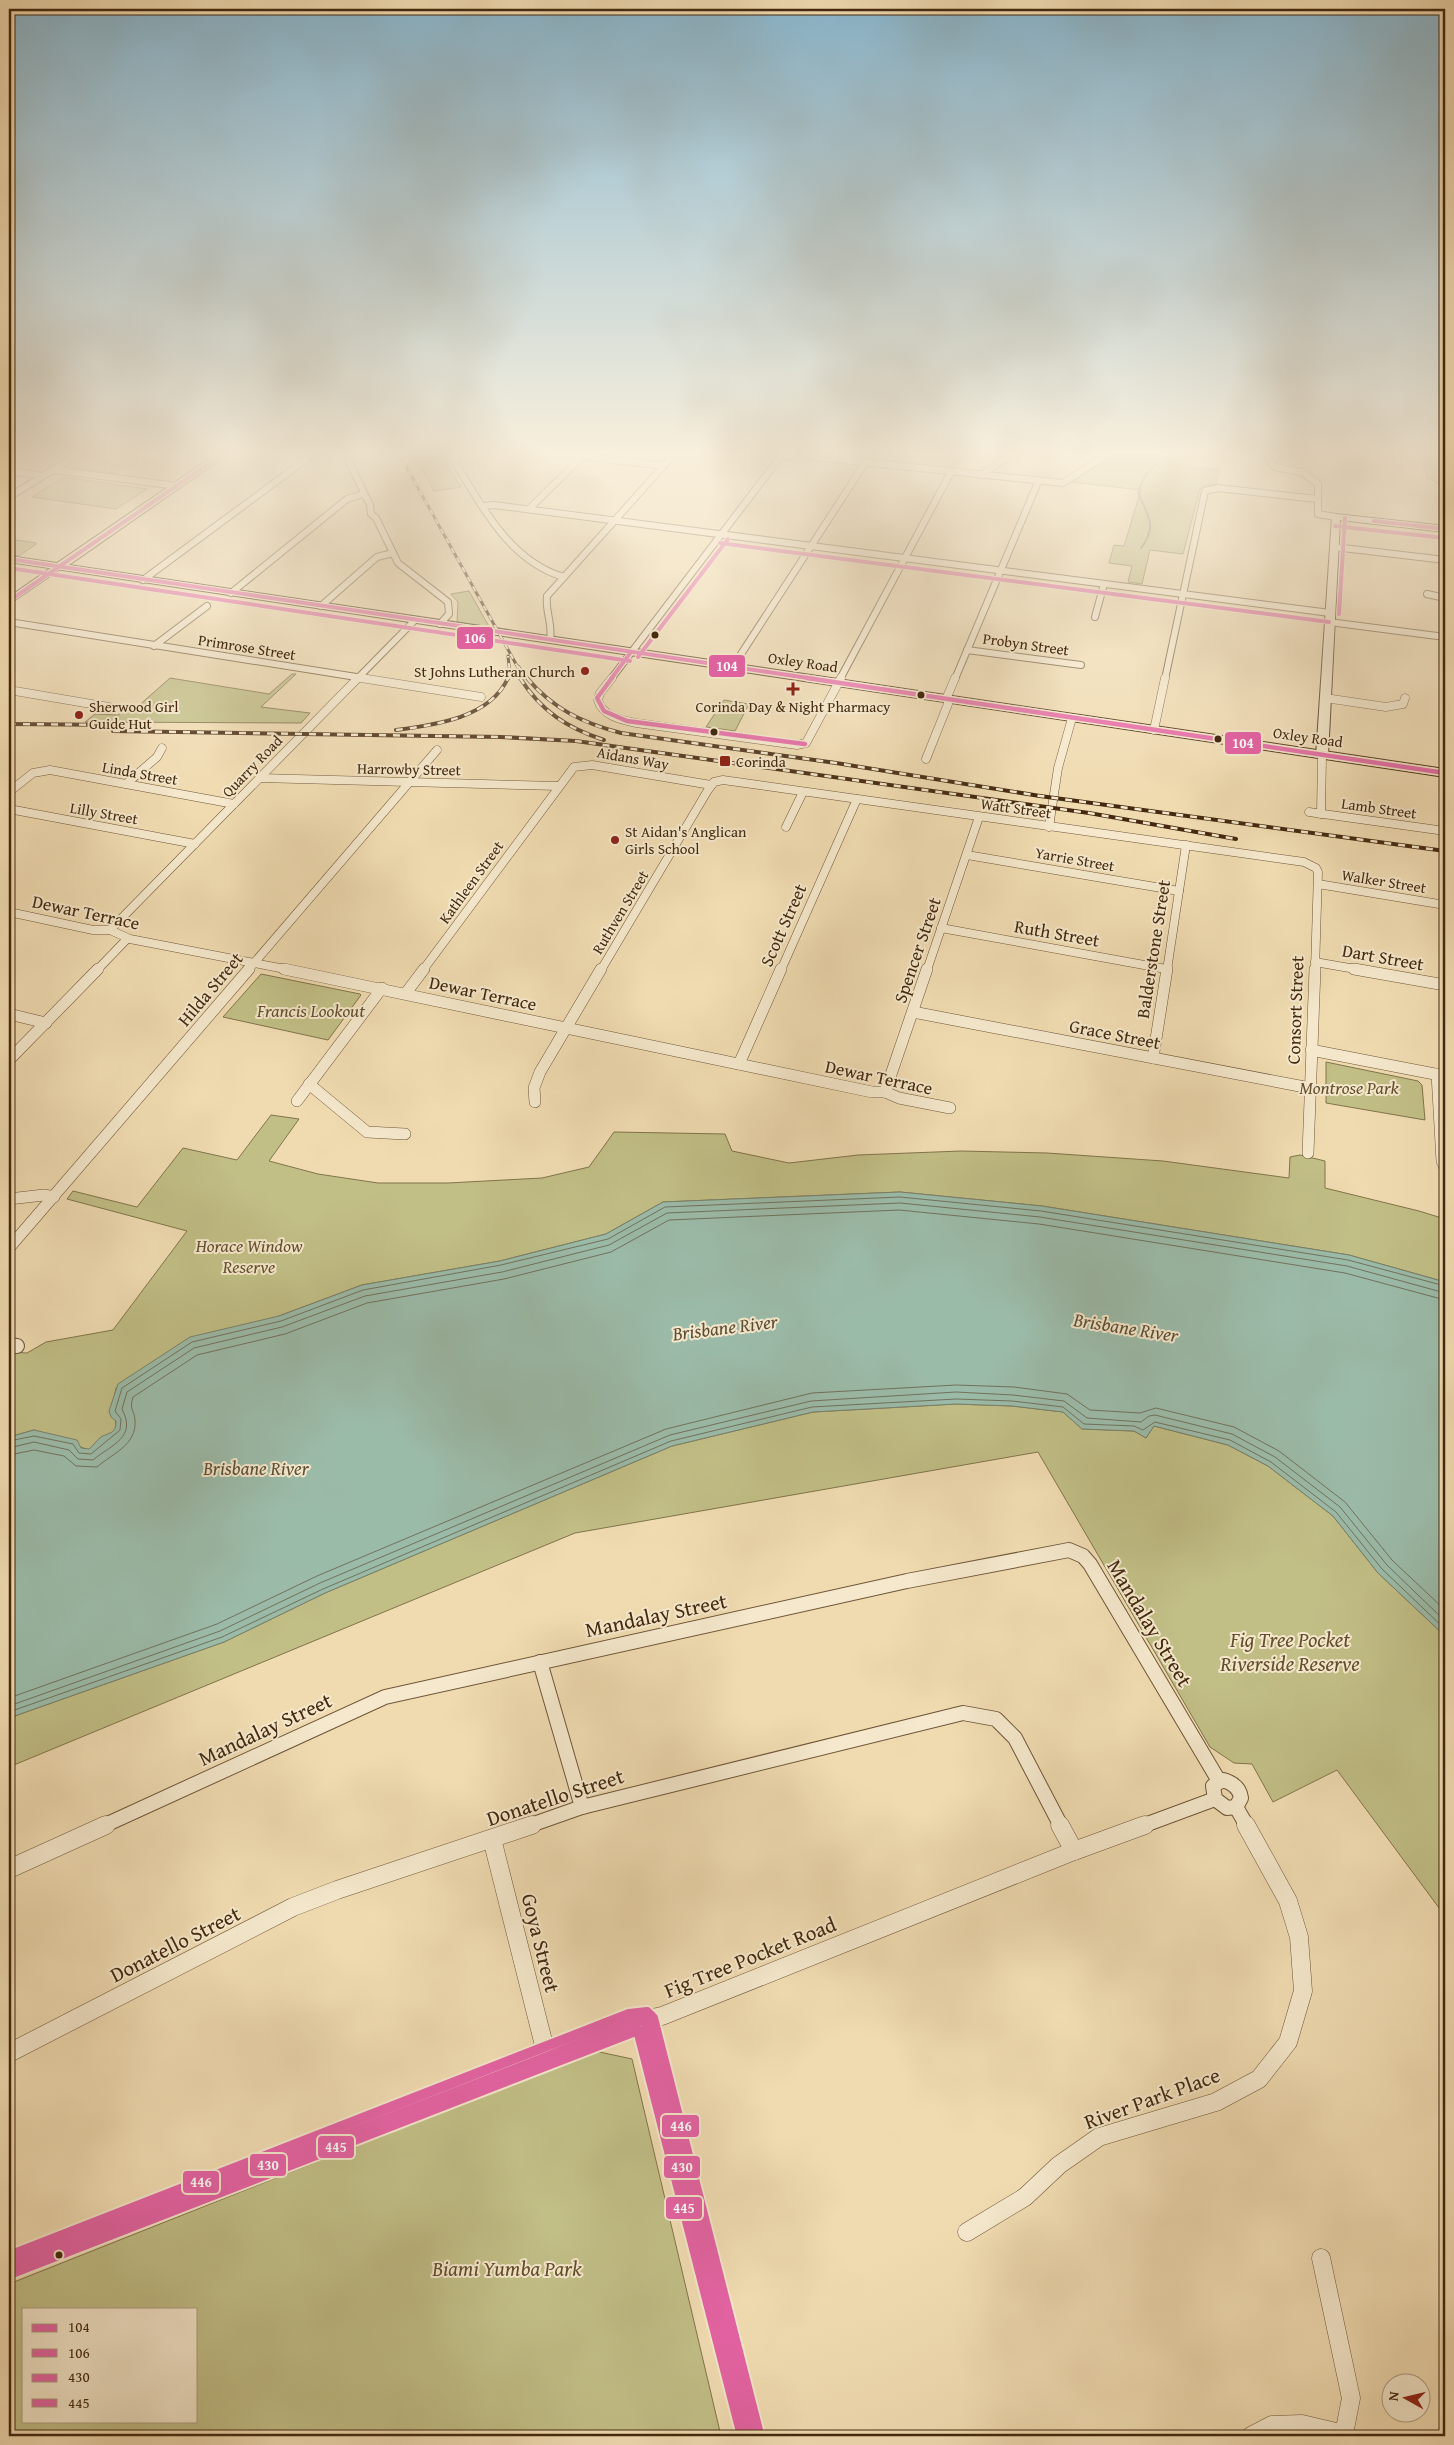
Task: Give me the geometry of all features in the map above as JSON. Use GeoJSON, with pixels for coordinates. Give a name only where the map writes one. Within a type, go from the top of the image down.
{"type":"FeatureCollection","features":[{"type":"Feature","properties":{"kind":"main road","name":"Oxley Road"},"geometry":{"type":"LineString","coordinates":[[52,566],[1445,774]]}},
{"type":"Feature","properties":{"kind":"main road"},"geometry":{"type":"LineString","coordinates":[[76,566],[77,570]]}},
{"type":"Feature","properties":{"kind":"street"},"geometry":{"type":"LineString","coordinates":[[143,580],[162,566]]}},
{"type":"Feature","properties":{"kind":"street"},"geometry":{"type":"LineString","coordinates":[[231,592],[263,566]]}},
{"type":"Feature","properties":{"kind":"street"},"geometry":{"type":"LineString","coordinates":[[321,606],[367,566]]}},
{"type":"Feature","properties":{"kind":"street"},"geometry":{"type":"LineString","coordinates":[[401,566],[448,602],[449,614],[440,624]]}},
{"type":"Feature","properties":{"kind":"street"},"geometry":{"type":"LineString","coordinates":[[541,566],[556,575],[564,577]]}},
{"type":"Feature","properties":{"kind":"street"},"geometry":{"type":"LineString","coordinates":[[550,640],[552,629],[546,598],[574,566]]}},
{"type":"Feature","properties":{"kind":"street"},"geometry":{"type":"LineString","coordinates":[[697,566],[600,693],[597,698],[599,705],[608,714],[636,723],[792,744],[805,744],[808,741],[900,566]]}},
{"type":"Feature","properties":{"kind":"street"},"geometry":{"type":"LineString","coordinates":[[732,668],[797,566]]}},
{"type":"Feature","properties":{"kind":"street"},"geometry":{"type":"LineString","coordinates":[[969,566],[1183,594],[1445,637]]}},
{"type":"Feature","properties":{"kind":"street"},"geometry":{"type":"LineString","coordinates":[[926,759],[948,704],[947,700],[1002,566]]}},
{"type":"Feature","properties":{"kind":"street"},"geometry":{"type":"LineString","coordinates":[[1154,730],[1189,566]]}},
{"type":"Feature","properties":{"kind":"street"},"geometry":{"type":"LineString","coordinates":[[1321,814],[1322,756],[1333,566]]}},
{"type":"Feature","properties":{"kind":"street"},"geometry":{"type":"LineString","coordinates":[[9,601],[58,567]]}},
{"type":"Feature","properties":{"kind":"street"},"geometry":{"type":"LineString","coordinates":[[1096,617],[1104,584]]}},
{"type":"Feature","properties":{"kind":"street"},"geometry":{"type":"LineString","coordinates":[[1427,594],[1445,598]]}},
{"type":"Feature","properties":{"kind":"street"},"geometry":{"type":"LineString","coordinates":[[154,646],[207,606]]}},
{"type":"Feature","properties":{"kind":"street","name":"Quarry Road"},"geometry":{"type":"LineString","coordinates":[[110,930],[415,620]]}},
{"type":"Feature","properties":{"kind":"street","name":"Primrose Street"},"geometry":{"type":"LineString","coordinates":[[9,622],[480,697]]}},
{"type":"Feature","properties":{"kind":"street","name":"Probyn Street"},"geometry":{"type":"LineString","coordinates":[[967,650],[1081,665]]}},
{"type":"Feature","properties":{"kind":"street"},"geometry":{"type":"LineString","coordinates":[[9,690],[109,707]]}},
{"type":"Feature","properties":{"kind":"street"},"geometry":{"type":"LineString","coordinates":[[1325,698],[1386,707],[1403,704],[1405,698]]}},
{"type":"Feature","properties":{"kind":"street"},"geometry":{"type":"LineString","coordinates":[[1049,827],[1058,768],[1072,718]]}},
{"type":"Feature","properties":{"kind":"street"},"geometry":{"type":"LineString","coordinates":[[126,784],[157,757],[162,748]]}},
{"type":"Feature","properties":{"kind":"street","name":"Hilda Street"},"geometry":{"type":"LineString","coordinates":[[9,1248],[437,750]]}},
{"type":"Feature","properties":{"kind":"street","name":"Aidans Way"},"geometry":{"type":"LineString","coordinates":[[558,786],[573,768],[586,764],[711,785]]}},
{"type":"Feature","properties":{"kind":"street","name":"Linda Street"},"geometry":{"type":"LineString","coordinates":[[9,792],[29,775],[40,771],[54,771],[234,804]]}},
{"type":"Feature","properties":{"kind":"street","name":"Harrowby Street"},"geometry":{"type":"LineString","coordinates":[[260,778],[558,786]]}},
{"type":"Feature","properties":{"kind":"street","name":"Watt Street"},"geometry":{"type":"LineString","coordinates":[[711,785],[723,780],[1304,862],[1316,868]]}},
{"type":"Feature","properties":{"kind":"street","name":"Ruthven Street"},"geometry":{"type":"LineString","coordinates":[[535,1102],[535,1082],[711,785]]}},
{"type":"Feature","properties":{"kind":"street","name":"Kathleen Street"},"geometry":{"type":"LineString","coordinates":[[406,994],[558,786]]}},
{"type":"Feature","properties":{"kind":"street"},"geometry":{"type":"LineString","coordinates":[[786,827],[803,792]]}},
{"type":"Feature","properties":{"kind":"street","name":"Scott Street"},"geometry":{"type":"LineString","coordinates":[[739,1064],[858,799]]}},
{"type":"Feature","properties":{"kind":"street","name":"Lilly Street"},"geometry":{"type":"LineString","coordinates":[[9,810],[195,844]]}},
{"type":"Feature","properties":{"kind":"street","name":"Lamb Street"},"geometry":{"type":"LineString","coordinates":[[1309,812],[1445,831]]}},
{"type":"Feature","properties":{"kind":"street","name":"Spencer Street"},"geometry":{"type":"LineString","coordinates":[[885,1092],[979,817]]}},
{"type":"Feature","properties":{"kind":"street","name":"Balderstone Street"},"geometry":{"type":"LineString","coordinates":[[1152,1058],[1186,845]]}},
{"type":"Feature","properties":{"kind":"street","name":"Yarrie Street"},"geometry":{"type":"LineString","coordinates":[[967,855],[1179,891]]}},
{"type":"Feature","properties":{"kind":"street","name":"Consort Street"},"geometry":{"type":"LineString","coordinates":[[1308,1153],[1318,884],[1316,868]]}},
{"type":"Feature","properties":{"kind":"street","name":"Walker Street"},"geometry":{"type":"LineString","coordinates":[[1318,884],[1445,905]]}},
{"type":"Feature","properties":{"kind":"street","name":"Dewar Terrace"},"geometry":{"type":"LineString","coordinates":[[9,912],[93,930],[110,930],[128,939],[382,988],[872,1092],[885,1092],[899,1098],[950,1108]]}},
{"type":"Feature","properties":{"kind":"street","name":"Ruth Street"},"geometry":{"type":"LineString","coordinates":[[941,928],[1166,969]]}},
{"type":"Feature","properties":{"kind":"street"},"geometry":{"type":"LineString","coordinates":[[9,1060],[128,939]]}},
{"type":"Feature","properties":{"kind":"street","name":"Dart Street"},"geometry":{"type":"LineString","coordinates":[[1315,962],[1445,984]]}},
{"type":"Feature","properties":{"kind":"street"},"geometry":{"type":"LineString","coordinates":[[297,1100],[382,988]]}},
{"type":"Feature","properties":{"kind":"street","name":"Grace Street"},"geometry":{"type":"LineString","coordinates":[[913,1012],[1310,1088]]}},
{"type":"Feature","properties":{"kind":"street"},"geometry":{"type":"LineString","coordinates":[[9,1014],[46,1022]]}},
{"type":"Feature","properties":{"kind":"street"},"geometry":{"type":"LineString","coordinates":[[1312,1050],[1441,1075],[1442,1161],[1445,1168]]}},
{"type":"Feature","properties":{"kind":"street"},"geometry":{"type":"LineString","coordinates":[[309,1084],[368,1132],[404,1134]]}},
{"type":"Feature","properties":{"kind":"street"},"geometry":{"type":"LineString","coordinates":[[9,1199],[43,1195],[54,1197]]}},
{"type":"Feature","properties":{"kind":"street","name":"Mandalay Street"},"geometry":{"type":"LineString","coordinates":[[9,1869],[385,1697],[907,1582],[1070,1550],[1084,1556],[1090,1564],[1219,1780]]}},
{"type":"Feature","properties":{"kind":"street"},"geometry":{"type":"LineString","coordinates":[[540,1662],[582,1807]]}},
{"type":"Feature","properties":{"kind":"street","name":"Donatello Street"},"geometry":{"type":"LineString","coordinates":[[9,2053],[293,1907],[337,1890],[582,1807],[963,1712],[996,1719],[1015,1738],[1074,1851]]}},
{"type":"Feature","properties":{"kind":"street"},"geometry":{"type":"LineString","coordinates":[[1219,1780],[1228,1780],[1238,1789],[1241,1797],[1236,1806],[1227,1808],[1215,1799],[1214,1786],[1219,1780]]}},
{"type":"Feature","properties":{"kind":"street","name":"Fig Tree Pocket Road"},"geometry":{"type":"LineString","coordinates":[[9,2266],[547,2057],[632,2022],[662,2016],[1074,1851],[1215,1799]]}},
{"type":"Feature","properties":{"kind":"street","name":"River Park Place"},"geometry":{"type":"LineString","coordinates":[[967,2232],[1025,2197],[1059,2165],[1099,2137],[1150,2120],[1216,2102],[1259,2079],[1288,2042],[1303,1991],[1298,1936],[1288,1901],[1236,1806]]}},
{"type":"Feature","properties":{"kind":"street","name":"Goya Street"},"geometry":{"type":"LineString","coordinates":[[492,1839],[547,2057]]}},
{"type":"Feature","properties":{"kind":"street"},"geometry":{"type":"LineString","coordinates":[[645,2020],[751,2436]]}},
{"type":"Feature","properties":{"kind":"street"},"geometry":{"type":"LineString","coordinates":[[1250,2436],[1272,2425],[1302,2424],[1345,2435],[1351,2398],[1321,2258]]}},
{"type":"Feature","properties":{"kind":"green space"},"geometry":{"type":"Polygon","coordinates":[[[1132,566],[1146,566],[1142,584],[1128,582],[1132,566]]]}},
{"type":"Feature","properties":{"kind":"green space"},"geometry":{"type":"Polygon","coordinates":[[[469,591],[491,630],[457,623],[458,602],[451,594],[469,591]]]}},
{"type":"Feature","properties":{"kind":"green space"},"geometry":{"type":"Polygon","coordinates":[[[292,674],[296,674],[261,707],[310,713],[301,723],[85,722],[95,714],[118,715],[129,708],[136,708],[170,678],[269,694],[292,674]]]}},
{"type":"Feature","properties":{"kind":"green space"},"geometry":{"type":"Polygon","coordinates":[[[724,700],[749,704],[735,731],[706,727],[724,700]]]}},
{"type":"Feature","properties":{"kind":"green space","name":"Francis Lookout"},"geometry":{"type":"Polygon","coordinates":[[[261,974],[361,995],[328,1040],[223,1017],[261,974]]]}},
{"type":"Feature","properties":{"kind":"green space","name":"Montrose Park"},"geometry":{"type":"Polygon","coordinates":[[[1326,1062],[1418,1081],[1422,1085],[1425,1120],[1326,1103],[1326,1062]]]}},
{"type":"Feature","properties":{"kind":"green space","name":"Horace Window Reserve"},"geometry":{"type":"Polygon","coordinates":[[[271,1115],[299,1119],[269,1161],[318,1174],[378,1183],[448,1183],[542,1178],[589,1167],[614,1132],[725,1134],[732,1151],[789,1163],[858,1155],[961,1151],[1047,1153],[1163,1161],[1289,1178],[1290,1157],[1300,1155],[1325,1161],[1325,1188],[1445,1219],[1445,1282],[1349,1255],[1042,1206],[900,1192],[663,1202],[606,1234],[500,1261],[362,1285],[279,1316],[116,1388],[114,1398],[116,1428],[111,1435],[102,1437],[89,1450],[34,1430],[9,1437],[9,1352],[27,1353],[46,1342],[113,1330],[187,1231],[67,1199],[73,1191],[137,1207],[183,1148],[237,1160],[271,1115]]]}},
{"type":"Feature","properties":{"kind":"green space","name":"Fig Tree Pocket Riverside Reserve"},"geometry":{"type":"Polygon","coordinates":[[[956,1404],[1012,1406],[1063,1412],[1082,1429],[1134,1431],[1146,1438],[1154,1426],[1228,1445],[1268,1466],[1333,1516],[1378,1573],[1445,1636],[1445,1916],[1337,1770],[1273,1802],[1252,1764],[1234,1763],[1210,1747],[1038,1452],[575,1533],[9,1767],[9,1718],[224,1642],[325,1593],[672,1446],[813,1412],[956,1404]]]}},
{"type":"Feature","properties":{"kind":"green space","name":"Biami Yumba Park"},"geometry":{"type":"Polygon","coordinates":[[[595,2051],[632,2059],[721,2436],[9,2436],[9,2284],[595,2051]]]}},
{"type":"Feature","properties":{"kind":"water","name":"Brisbane River"},"geometry":{"type":"Polygon","coordinates":[[[900,1192],[1042,1206],[1349,1255],[1445,1282],[1445,1636],[1378,1573],[1333,1516],[1268,1466],[1228,1445],[1154,1426],[1146,1438],[1134,1431],[1082,1429],[1063,1412],[1012,1406],[956,1404],[813,1412],[672,1446],[325,1593],[224,1642],[9,1718],[9,1437],[34,1430],[77,1440],[81,1448],[89,1449],[101,1437],[112,1432],[115,1428],[116,1421],[111,1417],[109,1411],[118,1384],[190,1337],[279,1316],[362,1285],[500,1261],[606,1234],[663,1202],[900,1192]]]}},
{"type":"Feature","properties":{"kind":"railway"},"geometry":{"type":"LineString","coordinates":[[462,566],[521,673]]}},
{"type":"Feature","properties":{"kind":"railway"},"geometry":{"type":"LineString","coordinates":[[508,656],[510,675],[508,679]]}},
{"type":"Feature","properties":{"kind":"railway"},"geometry":{"type":"LineString","coordinates":[[518,666],[528,679]]}},
{"type":"Feature","properties":{"kind":"railway"},"geometry":{"type":"LineString","coordinates":[[396,730],[444,722],[475,711],[500,692],[508,678]]}},
{"type":"Feature","properties":{"kind":"railway"},"geometry":{"type":"LineString","coordinates":[[520,678],[537,700],[556,717],[578,730],[604,740]]}},
{"type":"Feature","properties":{"kind":"railway"},"geometry":{"type":"LineString","coordinates":[[527,678],[558,706],[594,725],[621,733],[836,763],[1040,796],[1445,851]]}},
{"type":"Feature","properties":{"kind":"railway"},"geometry":{"type":"LineString","coordinates":[[9,724],[121,725]]}},
{"type":"Feature","properties":{"kind":"railway"},"geometry":{"type":"LineString","coordinates":[[113,731],[501,737],[576,741],[1089,813],[1236,839]]}},
{"type":"Feature","properties":{"kind":"transit line","name":"104"},"geometry":{"type":"LineString","coordinates":[[57,566],[1445,773]]}},
{"type":"Feature","properties":{"kind":"transit line"},"geometry":{"type":"LineString","coordinates":[[9,601],[60,566]]}},
{"type":"Feature","properties":{"kind":"transit line","name":"106"},"geometry":{"type":"LineString","coordinates":[[638,657],[707,566]]}},
{"type":"Feature","properties":{"kind":"transit line","name":"106"},"geometry":{"type":"LineString","coordinates":[[898,566],[1329,622]]}},
{"type":"Feature","properties":{"kind":"transit line","name":"106"},"geometry":{"type":"LineString","coordinates":[[1339,614],[1342,566]]}},
{"type":"Feature","properties":{"kind":"transit line","name":"106"},"geometry":{"type":"LineString","coordinates":[[9,568],[630,661]]}},
{"type":"Feature","properties":{"kind":"transit line","name":"104"},"geometry":{"type":"LineString","coordinates":[[631,652],[597,698],[604,711],[627,721],[805,744]]}},
{"type":"Feature","properties":{"kind":"transit line","name":"446"},"geometry":{"type":"LineString","coordinates":[[9,2256],[544,2049],[629,2014],[647,2012],[653,2018],[759,2434]]}},
{"type":"Feature","properties":{"kind":"transit line","name":"430"},"geometry":{"type":"LineString","coordinates":[[9,2265],[547,2057],[632,2022],[645,2020],[751,2436]]}},
{"type":"Feature","properties":{"kind":"transit line","name":"445"},"geometry":{"type":"LineString","coordinates":[[12,2273],[638,2030],[742,2436]]}},
{"type":"Feature","properties":{"kind":"place","name":"St Johns Lutheran Church"},"geometry":{"type":"Point","coordinates":[585,671]}},
{"type":"Feature","properties":{"kind":"place","name":"Corinda Day & Night Pharmacy"},"geometry":{"type":"Point","coordinates":[793,689]}},
{"type":"Feature","properties":{"kind":"place","name":"Sherwood Girl Guide Hut"},"geometry":{"type":"Point","coordinates":[79,715]}},
{"type":"Feature","properties":{"kind":"place","name":"Corinda"},"geometry":{"type":"Point","coordinates":[725,761]}},
{"type":"Feature","properties":{"kind":"place","name":"St Aidan's Anglican Girls School"},"geometry":{"type":"Point","coordinates":[615,840]}}]}
